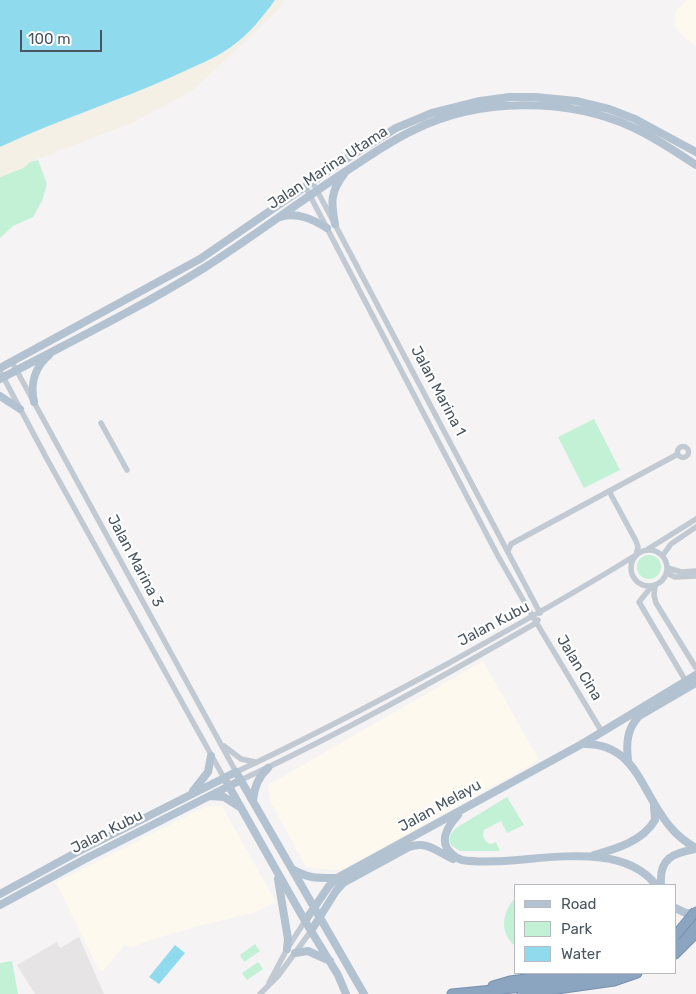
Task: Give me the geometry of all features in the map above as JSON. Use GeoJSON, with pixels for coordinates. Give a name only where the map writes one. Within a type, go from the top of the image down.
{"type":"FeatureCollection","features":[{"type":"Feature","properties":{"kind":"highway"},"geometry":{"type":"LineString","coordinates":[[676,935],[696,912]]}},
{"type":"Feature","properties":{"kind":"highway"},"geometry":{"type":"LineString","coordinates":[[676,945],[696,922]]}},
{"type":"Feature","properties":{"kind":"highway"},"geometry":{"type":"LineString","coordinates":[[676,953],[696,933]]}},
{"type":"Feature","properties":{"kind":"highway"},"geometry":{"type":"LineString","coordinates":[[476,991],[510,981],[564,974]]}},
{"type":"Feature","properties":{"kind":"highway"},"geometry":{"type":"LineString","coordinates":[[452,994],[513,988],[613,974]]}},
{"type":"Feature","properties":{"kind":"highway"},"geometry":{"type":"LineString","coordinates":[[522,994],[614,981],[635,974]]}},
{"type":"Feature","properties":{"kind":"main road","name":"Jalan Marina Utama"},"geometry":{"type":"LineString","coordinates":[[1,374],[12,362],[200,259],[312,181],[385,134],[411,120],[454,106],[510,97],[553,98],[576,101],[609,109],[651,126],[696,152]]}},
{"type":"Feature","properties":{"kind":"main road","name":"Jalan Marina Utama"},"geometry":{"type":"LineString","coordinates":[[1,374],[16,370],[158,295],[204,267],[401,136],[435,121],[482,110],[518,106],[552,106],[606,117],[647,134],[696,165]]}},
{"type":"Feature","properties":{"kind":"main road"},"geometry":{"type":"LineString","coordinates":[[335,224],[331,205],[332,196],[338,181],[346,171]]}},
{"type":"Feature","properties":{"kind":"main road"},"geometry":{"type":"LineString","coordinates":[[277,218],[287,215],[303,216],[327,228]]}},
{"type":"Feature","properties":{"kind":"main road"},"geometry":{"type":"LineString","coordinates":[[34,402],[32,391],[34,374],[43,360],[56,348]]}},
{"type":"Feature","properties":{"kind":"main road"},"geometry":{"type":"LineString","coordinates":[[0,396],[20,409]]}},
{"type":"Feature","properties":{"kind":"main road"},"geometry":{"type":"LineString","coordinates":[[628,760],[627,738],[631,727],[639,716],[690,684],[696,675]]}},
{"type":"Feature","properties":{"kind":"main road","name":"Jalan Melayu"},"geometry":{"type":"LineString","coordinates":[[305,921],[313,907],[337,878],[690,684]]}},
{"type":"Feature","properties":{"kind":"main road"},"geometry":{"type":"LineString","coordinates":[[582,744],[602,745],[628,760],[671,829],[696,849]]}},
{"type":"Feature","properties":{"kind":"main road"},"geometry":{"type":"LineString","coordinates":[[188,796],[208,772],[211,756]]}},
{"type":"Feature","properties":{"kind":"main road"},"geometry":{"type":"LineString","coordinates":[[253,802],[257,781],[268,768]]}},
{"type":"Feature","properties":{"kind":"main road"},"geometry":{"type":"LineString","coordinates":[[236,772],[364,994]]}},
{"type":"Feature","properties":{"kind":"main road","name":"Jalan Kubu"},"geometry":{"type":"LineString","coordinates":[[0,894],[81,850],[236,772]]}},
{"type":"Feature","properties":{"kind":"main road"},"geometry":{"type":"LineString","coordinates":[[224,778],[276,872],[330,961],[346,994]]}},
{"type":"Feature","properties":{"kind":"main road","name":"Jalan Kubu"},"geometry":{"type":"LineString","coordinates":[[0,905],[85,859],[241,780]]}},
{"type":"Feature","properties":{"kind":"main road"},"geometry":{"type":"LineString","coordinates":[[208,796],[224,798],[242,809]]}},
{"type":"Feature","properties":{"kind":"main road"},"geometry":{"type":"LineString","coordinates":[[590,856],[628,843],[647,830],[655,820],[653,802]]}},
{"type":"Feature","properties":{"kind":"main road"},"geometry":{"type":"LineString","coordinates":[[462,810],[451,822],[444,837],[445,845],[449,851],[460,860],[590,856],[610,858],[632,865],[647,874],[655,884]]}},
{"type":"Feature","properties":{"kind":"main road","name":"Jalan Melayu"},"geometry":{"type":"LineString","coordinates":[[311,931],[343,883],[409,847],[416,844],[424,844],[453,859],[460,860]]}},
{"type":"Feature","properties":{"kind":"main road"},"geometry":{"type":"LineString","coordinates":[[660,884],[661,870],[665,862],[679,852],[696,849]]}},
{"type":"Feature","properties":{"kind":"main road"},"geometry":{"type":"LineString","coordinates":[[632,865],[649,884]]}},
{"type":"Feature","properties":{"kind":"main road"},"geometry":{"type":"LineString","coordinates":[[290,868],[304,876],[313,878],[337,878]]}},
{"type":"Feature","properties":{"kind":"main road"},"geometry":{"type":"LineString","coordinates":[[276,872],[288,939],[287,949]]}},
{"type":"Feature","properties":{"kind":"main road"},"geometry":{"type":"LineString","coordinates":[[676,908],[686,912],[696,912]]}},
{"type":"Feature","properties":{"kind":"main road"},"geometry":{"type":"LineString","coordinates":[[295,953],[308,951],[330,961]]}},
{"type":"Feature","properties":{"kind":"street","name":"Jalan Marina 1"},"geometry":{"type":"LineString","coordinates":[[312,181],[540,613]]}},
{"type":"Feature","properties":{"kind":"street","name":"Jalan Marina 1"},"geometry":{"type":"LineString","coordinates":[[305,186],[498,556],[535,620]]}},
{"type":"Feature","properties":{"kind":"street","name":"Jalan Marina 3"},"geometry":{"type":"LineString","coordinates":[[12,362],[236,772]]}},
{"type":"Feature","properties":{"kind":"street","name":"Jalan Marina 3"},"geometry":{"type":"LineString","coordinates":[[1,374],[224,778]]}},
{"type":"Feature","properties":{"kind":"street"},"geometry":{"type":"LineString","coordinates":[[101,424],[127,470]]}},
{"type":"Feature","properties":{"kind":"street"},"geometry":{"type":"LineString","coordinates":[[507,552],[511,544],[678,454]]}},
{"type":"Feature","properties":{"kind":"street"},"geometry":{"type":"LineString","coordinates":[[609,491],[638,547],[631,565],[634,578],[641,584],[653,586]]}},
{"type":"Feature","properties":{"kind":"street"},"geometry":{"type":"LineString","coordinates":[[540,613],[696,519]]}},
{"type":"Feature","properties":{"kind":"street"},"geometry":{"type":"LineString","coordinates":[[663,555],[671,544],[696,527]]}},
{"type":"Feature","properties":{"kind":"street"},"geometry":{"type":"LineString","coordinates":[[646,550],[658,551],[663,555],[668,571],[675,577],[696,576]]}},
{"type":"Feature","properties":{"kind":"street"},"geometry":{"type":"LineString","coordinates":[[668,571],[662,581],[653,586],[639,602],[690,684]]}},
{"type":"Feature","properties":{"kind":"street"},"geometry":{"type":"LineString","coordinates":[[668,571],[696,571]]}},
{"type":"Feature","properties":{"kind":"street"},"geometry":{"type":"LineString","coordinates":[[653,586],[656,603],[696,668]]}},
{"type":"Feature","properties":{"kind":"street","name":"Jalan Kubu"},"geometry":{"type":"LineString","coordinates":[[241,780],[373,714],[535,620],[540,613]]}},
{"type":"Feature","properties":{"kind":"street","name":"Jalan Kubu"},"geometry":{"type":"LineString","coordinates":[[236,772],[370,707],[535,620]]}},
{"type":"Feature","properties":{"kind":"street","name":"Jalan Cina"},"geometry":{"type":"LineString","coordinates":[[535,620],[602,732]]}},
{"type":"Feature","properties":{"kind":"street"},"geometry":{"type":"LineString","coordinates":[[218,739],[241,759],[258,762]]}},
{"type":"Feature","properties":{"kind":"street"},"geometry":{"type":"LineString","coordinates":[[266,987],[305,921]]}},
{"type":"Feature","properties":{"kind":"street"},"geometry":{"type":"LineString","coordinates":[[260,994],[278,976],[311,931]]}},
{"type":"Feature","properties":{"kind":"shaded area"},"geometry":{"type":"Polygon","coordinates":[[[686,0],[696,0],[696,46],[679,33],[674,24],[676,11],[686,0]]]}},
{"type":"Feature","properties":{"kind":"shaded area"},"geometry":{"type":"Polygon","coordinates":[[[483,661],[538,761],[344,869],[334,870],[306,867],[270,801],[268,785],[483,661]]]}},
{"type":"Feature","properties":{"kind":"shaded area"},"geometry":{"type":"Polygon","coordinates":[[[207,806],[222,806],[276,902],[256,912],[195,927],[144,942],[131,948],[125,944],[103,971],[98,969],[56,882],[207,806]]]}},
{"type":"Feature","properties":{"kind":"shaded area"},"geometry":{"type":"Polygon","coordinates":[[[79,937],[104,994],[35,994],[17,965],[57,942],[60,948],[79,937]]]}},
{"type":"Feature","properties":{"kind":"green space"},"geometry":{"type":"Polygon","coordinates":[[[38,160],[47,184],[42,201],[33,217],[13,226],[0,238],[0,177],[38,160]]]}},
{"type":"Feature","properties":{"kind":"green space"},"geometry":{"type":"Polygon","coordinates":[[[594,419],[620,470],[584,488],[558,437],[594,419]]]}},
{"type":"Feature","properties":{"kind":"green space"},"geometry":{"type":"Polygon","coordinates":[[[649,555],[657,559],[661,567],[657,575],[649,579],[641,575],[637,567],[641,559],[649,555]]]}},
{"type":"Feature","properties":{"kind":"green space"},"geometry":{"type":"Polygon","coordinates":[[[507,797],[524,825],[507,833],[501,821],[484,830],[483,836],[486,842],[491,844],[496,842],[500,851],[460,851],[452,846],[450,837],[456,828],[507,797]]]}},
{"type":"Feature","properties":{"kind":"green space"},"geometry":{"type":"Polygon","coordinates":[[[514,900],[514,945],[506,935],[504,922],[507,910],[514,900]]]}},
{"type":"Feature","properties":{"kind":"green space"},"geometry":{"type":"Polygon","coordinates":[[[255,944],[260,951],[244,962],[240,955],[255,944]]]}},
{"type":"Feature","properties":{"kind":"green space"},"geometry":{"type":"Polygon","coordinates":[[[12,961],[18,994],[0,994],[0,963],[12,961]]]}},
{"type":"Feature","properties":{"kind":"green space"},"geometry":{"type":"Polygon","coordinates":[[[258,962],[263,969],[247,980],[242,973],[258,962]]]}},
{"type":"Feature","properties":{"kind":"sand"},"geometry":{"type":"Polygon","coordinates":[[[275,0],[284,0],[272,16],[193,90],[134,122],[30,162],[23,168],[0,177],[0,147],[205,62],[238,42],[275,0]]]}},
{"type":"Feature","properties":{"kind":"water"},"geometry":{"type":"Polygon","coordinates":[[[0,0],[275,0],[238,42],[218,55],[154,84],[0,147],[0,0]]]}},
{"type":"Feature","properties":{"kind":"water"},"geometry":{"type":"Polygon","coordinates":[[[175,945],[185,953],[159,984],[149,977],[175,945]]]}}]}
